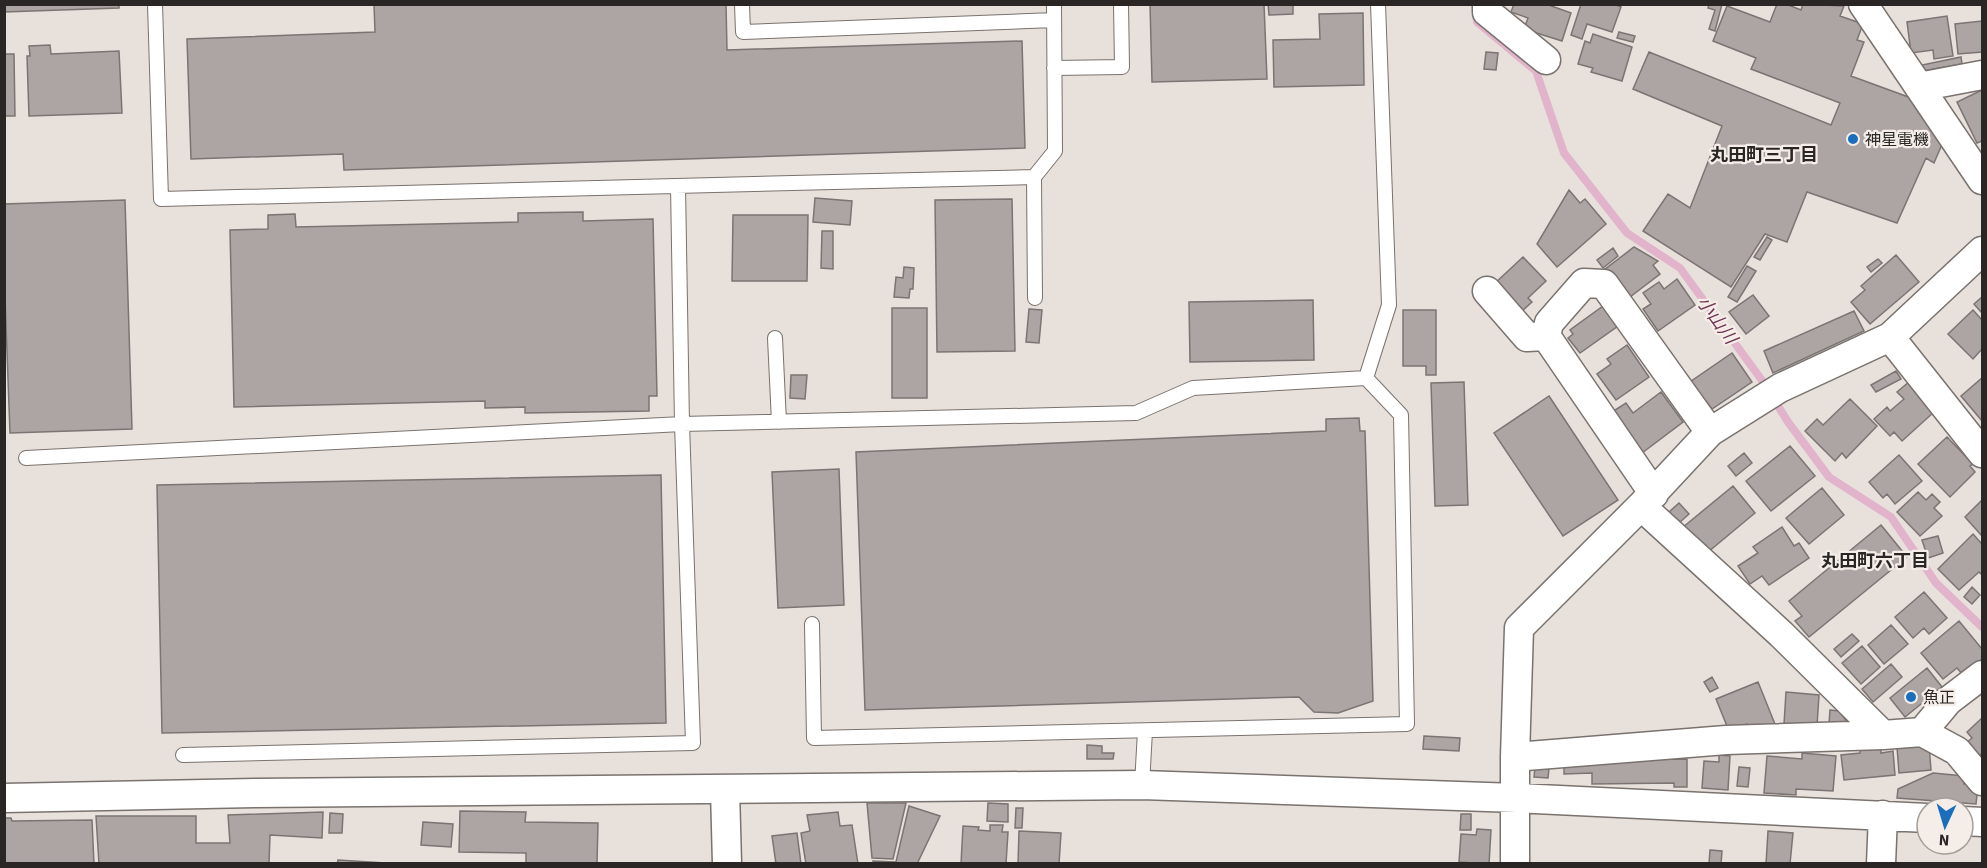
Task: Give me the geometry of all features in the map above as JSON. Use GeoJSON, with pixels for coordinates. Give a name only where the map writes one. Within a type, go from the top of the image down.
{"type":"FeatureCollection","features":[{"type":"Feature","properties":{"kind":"street"},"geometry":{"type":"LineString","coordinates":[[1487,4],[1487,12],[1546,60]]}},
{"type":"Feature","properties":{"kind":"street"},"geometry":{"type":"LineString","coordinates":[[1863,4],[1919,87],[1979,169]]}},
{"type":"Feature","properties":{"kind":"street"},"geometry":{"type":"LineString","coordinates":[[1919,87],[1983,75]]}},
{"type":"Feature","properties":{"kind":"street"},"geometry":{"type":"LineString","coordinates":[[1515,864],[1515,757],[1519,628],[1648,500],[1710,432],[1780,388],[1890,338],[1983,251]]}},
{"type":"Feature","properties":{"kind":"street"},"geometry":{"type":"LineString","coordinates":[[1710,432],[1604,284],[1584,283],[1549,323],[1546,336],[1648,500],[1882,735]]}},
{"type":"Feature","properties":{"kind":"street"},"geometry":{"type":"LineString","coordinates":[[1486,291],[1527,337],[1546,336]]}},
{"type":"Feature","properties":{"kind":"street"},"geometry":{"type":"LineString","coordinates":[[1890,338],[1983,453]]}},
{"type":"Feature","properties":{"kind":"street"},"geometry":{"type":"LineString","coordinates":[[1922,732],[1948,701],[1983,675]]}},
{"type":"Feature","properties":{"kind":"street"},"geometry":{"type":"LineString","coordinates":[[1515,757],[1726,740],[1922,732],[1957,751],[1983,781]]}},
{"type":"Feature","properties":{"kind":"street"},"geometry":{"type":"LineString","coordinates":[[4,798],[255,793],[1142,785],[1516,798],[1915,817]]}},
{"type":"Feature","properties":{"kind":"street"},"geometry":{"type":"LineString","coordinates":[[725,790],[727,864]]}},
{"type":"Feature","properties":{"kind":"street"},"geometry":{"type":"LineString","coordinates":[[1881,864],[1884,815]]}},
{"type":"Feature","properties":{"kind":"lane"},"geometry":{"type":"LineString","coordinates":[[155,4],[161,199],[1034,177]]}},
{"type":"Feature","properties":{"kind":"lane"},"geometry":{"type":"LineString","coordinates":[[742,4],[742,32],[1054,20]]}},
{"type":"Feature","properties":{"kind":"lane"},"geometry":{"type":"LineString","coordinates":[[1035,298],[1034,177],[1055,151],[1054,4]]}},
{"type":"Feature","properties":{"kind":"lane"},"geometry":{"type":"LineString","coordinates":[[1054,68],[1122,67],[1121,4]]}},
{"type":"Feature","properties":{"kind":"lane"},"geometry":{"type":"LineString","coordinates":[[1366,378],[1389,305],[1378,4]]}},
{"type":"Feature","properties":{"kind":"lane"},"geometry":{"type":"LineString","coordinates":[[183,755],[693,743],[682,424],[678,186]]}},
{"type":"Feature","properties":{"kind":"lane"},"geometry":{"type":"LineString","coordinates":[[775,338],[779,422]]}},
{"type":"Feature","properties":{"kind":"lane"},"geometry":{"type":"LineString","coordinates":[[26,458],[682,424],[1136,413],[1193,388],[1366,378],[1401,415],[1407,724],[814,738],[812,624]]}},
{"type":"Feature","properties":{"kind":"lane"},"geometry":{"type":"LineString","coordinates":[[1142,785],[1145,731]]}},
{"type":"Feature","properties":{"kind":"building"},"geometry":{"type":"Polygon","coordinates":[[[4,4],[119,4],[119,8],[4,12],[4,4]]]}},
{"type":"Feature","properties":{"kind":"building"},"geometry":{"type":"Polygon","coordinates":[[[374,4],[726,4],[727,50],[1022,41],[1025,148],[344,170],[343,154],[191,159],[187,39],[375,32],[374,4]]]}},
{"type":"Feature","properties":{"kind":"building"},"geometry":{"type":"Polygon","coordinates":[[[1150,4],[1264,4],[1267,79],[1152,82],[1150,4]]]}},
{"type":"Feature","properties":{"kind":"building"},"geometry":{"type":"Polygon","coordinates":[[[1268,4],[1293,4],[1293,14],[1269,15],[1268,4]]]}},
{"type":"Feature","properties":{"kind":"building"},"geometry":{"type":"Polygon","coordinates":[[[1514,4],[1546,4],[1571,13],[1562,41],[1524,29],[1528,18],[1511,12],[1514,4]]]}},
{"type":"Feature","properties":{"kind":"building"},"geometry":{"type":"Polygon","coordinates":[[[1581,4],[1614,4],[1621,7],[1612,32],[1587,24],[1582,39],[1571,35],[1581,4]]]}},
{"type":"Feature","properties":{"kind":"building"},"geometry":{"type":"Polygon","coordinates":[[[1709,4],[1722,4],[1715,31],[1709,29],[1715,10],[1708,8],[1709,4]]]}},
{"type":"Feature","properties":{"kind":"building"},"geometry":{"type":"Polygon","coordinates":[[[1777,4],[1786,4],[1801,10],[1803,4],[1844,6],[1840,16],[1863,24],[1857,40],[1864,42],[1851,76],[1911,98],[1943,142],[1934,163],[1926,158],[1897,223],[1807,192],[1787,242],[1765,234],[1731,287],[1643,231],[1668,194],[1690,208],[1722,126],[1633,89],[1649,52],[1831,125],[1840,103],[1751,69],[1756,58],[1713,41],[1727,6],[1770,22],[1777,4]]]}},
{"type":"Feature","properties":{"kind":"building"},"geometry":{"type":"Polygon","coordinates":[[[1363,13],[1364,85],[1274,87],[1273,40],[1320,39],[1319,14],[1363,13]]]}},
{"type":"Feature","properties":{"kind":"building"},"geometry":{"type":"Polygon","coordinates":[[[1947,16],[1953,56],[1934,59],[1933,50],[1911,53],[1907,22],[1947,16]]]}},
{"type":"Feature","properties":{"kind":"building"},"geometry":{"type":"Polygon","coordinates":[[[1982,21],[1982,52],[1958,54],[1955,24],[1982,21]]]}},
{"type":"Feature","properties":{"kind":"building"},"geometry":{"type":"Polygon","coordinates":[[[1619,32],[1635,36],[1633,42],[1617,38],[1619,32]]]}},
{"type":"Feature","properties":{"kind":"building"},"geometry":{"type":"Polygon","coordinates":[[[1593,34],[1632,47],[1622,81],[1591,72],[1593,68],[1578,64],[1585,41],[1590,43],[1593,34]]]}},
{"type":"Feature","properties":{"kind":"building"},"geometry":{"type":"Polygon","coordinates":[[[50,45],[51,54],[119,51],[122,113],[29,116],[27,56],[30,56],[29,46],[50,45]]]}},
{"type":"Feature","properties":{"kind":"building"},"geometry":{"type":"Polygon","coordinates":[[[1486,52],[1498,53],[1496,70],[1484,69],[1486,52]]]}},
{"type":"Feature","properties":{"kind":"building"},"geometry":{"type":"Polygon","coordinates":[[[4,54],[14,54],[15,116],[4,116],[4,54]]]}},
{"type":"Feature","properties":{"kind":"building"},"geometry":{"type":"Polygon","coordinates":[[[1961,57],[1962,64],[1923,71],[1922,65],[1961,57]]]}},
{"type":"Feature","properties":{"kind":"building"},"geometry":{"type":"Polygon","coordinates":[[[1982,90],[1982,141],[1977,143],[1957,102],[1982,90]]]}},
{"type":"Feature","properties":{"kind":"building"},"geometry":{"type":"Polygon","coordinates":[[[1569,190],[1580,203],[1585,199],[1606,224],[1557,267],[1537,244],[1569,190]]]}},
{"type":"Feature","properties":{"kind":"building"},"geometry":{"type":"Polygon","coordinates":[[[815,198],[852,201],[850,225],[813,222],[815,198]]]}},
{"type":"Feature","properties":{"kind":"building"},"geometry":{"type":"Polygon","coordinates":[[[1012,199],[1015,351],[937,352],[935,200],[1012,199]]]}},
{"type":"Feature","properties":{"kind":"building"},"geometry":{"type":"Polygon","coordinates":[[[125,200],[132,429],[10,433],[4,204],[125,200]]]}},
{"type":"Feature","properties":{"kind":"building"},"geometry":{"type":"Polygon","coordinates":[[[583,212],[583,221],[653,219],[657,396],[649,396],[649,411],[525,413],[525,407],[485,408],[485,401],[234,407],[230,230],[268,229],[268,215],[295,214],[296,227],[518,222],[518,213],[583,212]]]}},
{"type":"Feature","properties":{"kind":"building"},"geometry":{"type":"Polygon","coordinates":[[[733,215],[808,215],[807,281],[732,281],[733,215]]]}},
{"type":"Feature","properties":{"kind":"building"},"geometry":{"type":"Polygon","coordinates":[[[822,231],[833,231],[833,269],[821,268],[822,231]]]}},
{"type":"Feature","properties":{"kind":"building"},"geometry":{"type":"Polygon","coordinates":[[[1767,237],[1772,240],[1760,260],[1754,257],[1767,237]]]}},
{"type":"Feature","properties":{"kind":"building"},"geometry":{"type":"Polygon","coordinates":[[[1634,247],[1658,261],[1653,265],[1660,274],[1630,297],[1624,295],[1604,270],[1634,247]]]}},
{"type":"Feature","properties":{"kind":"building"},"geometry":{"type":"Polygon","coordinates":[[[1613,248],[1618,256],[1603,268],[1597,260],[1613,248]]]}},
{"type":"Feature","properties":{"kind":"building"},"geometry":{"type":"Polygon","coordinates":[[[1896,255],[1919,282],[1870,324],[1851,302],[1865,290],[1861,286],[1896,255]]]}},
{"type":"Feature","properties":{"kind":"building"},"geometry":{"type":"Polygon","coordinates":[[[1523,257],[1546,281],[1528,298],[1532,302],[1521,312],[1492,286],[1523,257]]]}},
{"type":"Feature","properties":{"kind":"building"},"geometry":{"type":"Polygon","coordinates":[[[1878,259],[1882,263],[1871,272],[1867,267],[1878,259]]]}},
{"type":"Feature","properties":{"kind":"building"},"geometry":{"type":"Polygon","coordinates":[[[1747,266],[1756,271],[1737,302],[1728,297],[1747,266]]]}},
{"type":"Feature","properties":{"kind":"building"},"geometry":{"type":"Polygon","coordinates":[[[904,267],[914,268],[913,289],[910,289],[909,298],[894,297],[896,277],[903,278],[904,267]]]}},
{"type":"Feature","properties":{"kind":"building"},"geometry":{"type":"Polygon","coordinates":[[[1677,279],[1695,305],[1658,331],[1643,309],[1651,304],[1643,293],[1659,282],[1664,289],[1677,279]]]}},
{"type":"Feature","properties":{"kind":"building"},"geometry":{"type":"Polygon","coordinates":[[[1753,295],[1769,316],[1746,334],[1729,312],[1753,295]]]}},
{"type":"Feature","properties":{"kind":"building"},"geometry":{"type":"Polygon","coordinates":[[[1982,297],[1982,313],[1974,304],[1982,297]]]}},
{"type":"Feature","properties":{"kind":"building"},"geometry":{"type":"Polygon","coordinates":[[[1313,300],[1314,360],[1190,362],[1189,302],[1313,300]]]}},
{"type":"Feature","properties":{"kind":"building"},"geometry":{"type":"Polygon","coordinates":[[[1603,306],[1618,326],[1580,353],[1568,338],[1573,334],[1570,330],[1603,306]]]}},
{"type":"Feature","properties":{"kind":"building"},"geometry":{"type":"Polygon","coordinates":[[[892,308],[927,308],[927,398],[892,398],[892,308]]]}},
{"type":"Feature","properties":{"kind":"building"},"geometry":{"type":"Polygon","coordinates":[[[1029,309],[1042,310],[1039,343],[1026,342],[1029,309]]]}},
{"type":"Feature","properties":{"kind":"building"},"geometry":{"type":"Polygon","coordinates":[[[1403,310],[1436,310],[1436,375],[1426,375],[1426,366],[1403,366],[1403,310]]]}},
{"type":"Feature","properties":{"kind":"building"},"geometry":{"type":"Polygon","coordinates":[[[1973,310],[1982,320],[1982,349],[1973,359],[1948,334],[1973,310]]]}},
{"type":"Feature","properties":{"kind":"building"},"geometry":{"type":"Polygon","coordinates":[[[1854,311],[1864,331],[1773,373],[1764,351],[1854,311]]]}},
{"type":"Feature","properties":{"kind":"building"},"geometry":{"type":"Polygon","coordinates":[[[1627,345],[1649,377],[1616,400],[1597,374],[1611,364],[1607,359],[1627,345]]]}},
{"type":"Feature","properties":{"kind":"building"},"geometry":{"type":"Polygon","coordinates":[[[1732,353],[1752,382],[1712,409],[1706,401],[1701,405],[1687,384],[1732,353]]]}},
{"type":"Feature","properties":{"kind":"building"},"geometry":{"type":"Polygon","coordinates":[[[1896,371],[1901,379],[1876,392],[1871,385],[1896,371]]]}},
{"type":"Feature","properties":{"kind":"building"},"geometry":{"type":"Polygon","coordinates":[[[791,375],[807,375],[805,399],[790,398],[791,375]]]}},
{"type":"Feature","properties":{"kind":"building"},"geometry":{"type":"Polygon","coordinates":[[[1982,378],[1982,421],[1961,396],[1982,378]]]}},
{"type":"Feature","properties":{"kind":"building"},"geometry":{"type":"Polygon","coordinates":[[[1910,381],[1934,412],[1902,441],[1894,432],[1890,436],[1874,419],[1887,407],[1890,411],[1904,399],[1897,392],[1910,381]]]}},
{"type":"Feature","properties":{"kind":"building"},"geometry":{"type":"Polygon","coordinates":[[[1464,382],[1468,505],[1435,506],[1431,383],[1464,382]]]}},
{"type":"Feature","properties":{"kind":"building"},"geometry":{"type":"Polygon","coordinates":[[[1661,392],[1683,422],[1642,453],[1612,412],[1626,403],[1633,413],[1661,392]]]}},
{"type":"Feature","properties":{"kind":"building"},"geometry":{"type":"Polygon","coordinates":[[[1549,396],[1618,500],[1563,536],[1494,433],[1549,396]]]}},
{"type":"Feature","properties":{"kind":"building"},"geometry":{"type":"Polygon","coordinates":[[[1850,399],[1877,426],[1846,458],[1842,453],[1835,461],[1805,431],[1817,419],[1823,425],[1850,399]]]}},
{"type":"Feature","properties":{"kind":"building"},"geometry":{"type":"Polygon","coordinates":[[[1359,418],[1360,431],[1365,431],[1373,701],[1338,713],[1314,712],[1299,697],[865,710],[856,452],[1326,431],[1326,419],[1359,418]]]}},
{"type":"Feature","properties":{"kind":"building"},"geometry":{"type":"Polygon","coordinates":[[[1947,437],[1973,464],[1970,466],[1975,472],[1950,497],[1918,464],[1947,437]]]}},
{"type":"Feature","properties":{"kind":"building"},"geometry":{"type":"Polygon","coordinates":[[[1790,446],[1815,476],[1771,511],[1746,481],[1790,446]]]}},
{"type":"Feature","properties":{"kind":"building"},"geometry":{"type":"Polygon","coordinates":[[[1744,453],[1752,463],[1736,476],[1728,466],[1744,453]]]}},
{"type":"Feature","properties":{"kind":"building"},"geometry":{"type":"Polygon","coordinates":[[[1899,455],[1922,481],[1895,504],[1887,494],[1883,498],[1869,482],[1899,455]]]}},
{"type":"Feature","properties":{"kind":"building"},"geometry":{"type":"Polygon","coordinates":[[[839,469],[844,605],[778,608],[772,472],[839,469]]]}},
{"type":"Feature","properties":{"kind":"building"},"geometry":{"type":"Polygon","coordinates":[[[661,475],[666,723],[162,733],[157,485],[661,475]]]}},
{"type":"Feature","properties":{"kind":"building"},"geometry":{"type":"Polygon","coordinates":[[[1733,486],[1755,513],[1708,552],[1682,528],[1733,486]]]}},
{"type":"Feature","properties":{"kind":"building"},"geometry":{"type":"Polygon","coordinates":[[[1822,488],[1844,515],[1809,544],[1786,518],[1822,488]]]}},
{"type":"Feature","properties":{"kind":"building"},"geometry":{"type":"Polygon","coordinates":[[[1918,492],[1926,500],[1932,494],[1940,502],[1934,508],[1942,516],[1920,536],[1897,512],[1918,492]]]}},
{"type":"Feature","properties":{"kind":"building"},"geometry":{"type":"Polygon","coordinates":[[[1982,500],[1982,536],[1965,517],[1982,500]]]}},
{"type":"Feature","properties":{"kind":"building"},"geometry":{"type":"Polygon","coordinates":[[[1679,503],[1689,514],[1679,523],[1669,512],[1679,503]]]}},
{"type":"Feature","properties":{"kind":"building"},"geometry":{"type":"Polygon","coordinates":[[[1881,525],[1907,557],[1809,637],[1795,621],[1802,616],[1789,601],[1881,525]]]}},
{"type":"Feature","properties":{"kind":"building"},"geometry":{"type":"Polygon","coordinates":[[[1782,527],[1794,546],[1799,543],[1809,558],[1769,585],[1762,576],[1750,584],[1738,566],[1758,553],[1753,547],[1782,527]]]}},
{"type":"Feature","properties":{"kind":"building"},"geometry":{"type":"Polygon","coordinates":[[[1973,534],[1982,544],[1982,575],[1979,572],[1959,590],[1938,569],[1973,534]]]}},
{"type":"Feature","properties":{"kind":"building"},"geometry":{"type":"Polygon","coordinates":[[[1938,536],[1943,553],[1928,558],[1922,540],[1938,536]]]}},
{"type":"Feature","properties":{"kind":"building"},"geometry":{"type":"Polygon","coordinates":[[[1972,587],[1980,595],[1972,604],[1964,597],[1972,587]]]}},
{"type":"Feature","properties":{"kind":"building"},"geometry":{"type":"Polygon","coordinates":[[[1924,592],[1947,618],[1929,634],[1924,628],[1913,638],[1895,617],[1924,592]]]}},
{"type":"Feature","properties":{"kind":"building"},"geometry":{"type":"Polygon","coordinates":[[[1959,621],[1982,649],[1982,659],[1963,675],[1957,668],[1943,679],[1921,653],[1959,621]]]}},
{"type":"Feature","properties":{"kind":"building"},"geometry":{"type":"Polygon","coordinates":[[[1891,625],[1908,644],[1884,664],[1868,645],[1891,625]]]}},
{"type":"Feature","properties":{"kind":"building"},"geometry":{"type":"Polygon","coordinates":[[[1852,634],[1859,641],[1841,657],[1834,649],[1852,634]]]}},
{"type":"Feature","properties":{"kind":"building"},"geometry":{"type":"Polygon","coordinates":[[[1862,646],[1880,667],[1861,684],[1842,663],[1862,646]]]}},
{"type":"Feature","properties":{"kind":"building"},"geometry":{"type":"Polygon","coordinates":[[[1891,664],[1902,677],[1873,702],[1862,689],[1891,664]]]}},
{"type":"Feature","properties":{"kind":"building"},"geometry":{"type":"Polygon","coordinates":[[[1927,668],[1942,687],[1905,717],[1890,698],[1927,668]]]}},
{"type":"Feature","properties":{"kind":"building"},"geometry":{"type":"Polygon","coordinates":[[[1712,677],[1718,688],[1710,692],[1704,682],[1712,677]]]}},
{"type":"Feature","properties":{"kind":"building"},"geometry":{"type":"Polygon","coordinates":[[[1758,682],[1777,729],[1750,731],[1747,724],[1729,731],[1716,699],[1758,682]]]}},
{"type":"Feature","properties":{"kind":"building"},"geometry":{"type":"Polygon","coordinates":[[[1786,692],[1819,695],[1817,726],[1784,724],[1786,692]]]}},
{"type":"Feature","properties":{"kind":"building"},"geometry":{"type":"Polygon","coordinates":[[[1830,710],[1839,711],[1850,726],[1829,724],[1830,710]]]}},
{"type":"Feature","properties":{"kind":"building"},"geometry":{"type":"Polygon","coordinates":[[[1982,718],[1982,753],[1976,759],[1964,745],[1972,738],[1967,732],[1982,718]]]}},
{"type":"Feature","properties":{"kind":"building"},"geometry":{"type":"Polygon","coordinates":[[[1424,736],[1460,738],[1459,751],[1423,749],[1424,736]]]}},
{"type":"Feature","properties":{"kind":"building"},"geometry":{"type":"Polygon","coordinates":[[[1087,745],[1102,746],[1102,753],[1114,753],[1113,759],[1087,759],[1087,745]]]}},
{"type":"Feature","properties":{"kind":"building"},"geometry":{"type":"Polygon","coordinates":[[[1881,745],[1881,753],[1893,751],[1895,775],[1844,780],[1841,755],[1860,753],[1860,748],[1881,745]]]}},
{"type":"Feature","properties":{"kind":"building"},"geometry":{"type":"Polygon","coordinates":[[[1929,745],[1931,770],[1899,773],[1897,747],[1929,745]]]}},
{"type":"Feature","properties":{"kind":"building"},"geometry":{"type":"Polygon","coordinates":[[[1802,753],[1836,756],[1833,791],[1796,789],[1796,795],[1764,793],[1767,756],[1802,759],[1802,753]]]}},
{"type":"Feature","properties":{"kind":"building"},"geometry":{"type":"Polygon","coordinates":[[[1719,755],[1730,756],[1728,790],[1702,788],[1704,761],[1719,762],[1719,755]]]}},
{"type":"Feature","properties":{"kind":"building"},"geometry":{"type":"Polygon","coordinates":[[[1687,759],[1687,787],[1674,787],[1674,783],[1592,784],[1592,773],[1564,774],[1564,766],[1592,765],[1592,760],[1687,759]]]}},
{"type":"Feature","properties":{"kind":"building"},"geometry":{"type":"Polygon","coordinates":[[[1535,767],[1549,768],[1548,778],[1534,777],[1535,767]]]}},
{"type":"Feature","properties":{"kind":"building"},"geometry":{"type":"Polygon","coordinates":[[[1739,767],[1750,768],[1748,787],[1737,786],[1739,767]]]}},
{"type":"Feature","properties":{"kind":"building"},"geometry":{"type":"Polygon","coordinates":[[[1933,773],[1964,776],[1964,784],[1978,785],[1976,804],[1975,796],[1915,796],[1915,799],[1897,798],[1898,789],[1933,773]]]}},
{"type":"Feature","properties":{"kind":"building"},"geometry":{"type":"Polygon","coordinates":[[[867,803],[906,803],[893,859],[872,858],[867,803]]]}},
{"type":"Feature","properties":{"kind":"building"},"geometry":{"type":"Polygon","coordinates":[[[988,803],[1008,804],[1008,822],[987,821],[988,803]]]}},
{"type":"Feature","properties":{"kind":"building"},"geometry":{"type":"Polygon","coordinates":[[[909,806],[940,816],[917,864],[874,864],[873,861],[896,862],[909,806]]]}},
{"type":"Feature","properties":{"kind":"building"},"geometry":{"type":"Polygon","coordinates":[[[1016,808],[1023,808],[1022,828],[1015,828],[1016,808]]]}},
{"type":"Feature","properties":{"kind":"building"},"geometry":{"type":"Polygon","coordinates":[[[460,811],[526,812],[525,822],[598,823],[597,864],[526,864],[526,853],[459,852],[460,811]]]}},
{"type":"Feature","properties":{"kind":"building"},"geometry":{"type":"Polygon","coordinates":[[[323,812],[322,838],[270,835],[269,864],[99,864],[96,816],[196,816],[196,843],[230,843],[228,815],[323,812]]]}},
{"type":"Feature","properties":{"kind":"building"},"geometry":{"type":"Polygon","coordinates":[[[838,812],[840,826],[852,825],[858,864],[806,864],[801,833],[810,831],[807,815],[838,812]]]}},
{"type":"Feature","properties":{"kind":"building"},"geometry":{"type":"Polygon","coordinates":[[[330,813],[343,814],[342,833],[329,833],[330,813]]]}},
{"type":"Feature","properties":{"kind":"building"},"geometry":{"type":"Polygon","coordinates":[[[1461,814],[1471,814],[1471,830],[1460,830],[1461,814]]]}},
{"type":"Feature","properties":{"kind":"building"},"geometry":{"type":"Polygon","coordinates":[[[4,818],[11,818],[12,821],[92,820],[94,864],[4,864],[4,818]]]}},
{"type":"Feature","properties":{"kind":"building"},"geometry":{"type":"Polygon","coordinates":[[[423,822],[453,824],[451,847],[421,845],[423,822]]]}},
{"type":"Feature","properties":{"kind":"building"},"geometry":{"type":"Polygon","coordinates":[[[990,825],[1003,825],[1002,832],[1008,832],[1006,864],[961,864],[963,826],[979,827],[978,830],[990,831],[990,825]]]}},
{"type":"Feature","properties":{"kind":"building"},"geometry":{"type":"Polygon","coordinates":[[[1477,829],[1491,830],[1489,864],[1459,862],[1461,834],[1476,835],[1477,829]]]}},
{"type":"Feature","properties":{"kind":"building"},"geometry":{"type":"Polygon","coordinates":[[[1019,831],[1061,833],[1059,864],[1018,864],[1019,831]]]}},
{"type":"Feature","properties":{"kind":"building"},"geometry":{"type":"Polygon","coordinates":[[[1768,831],[1793,833],[1790,864],[1766,864],[1768,831]]]}},
{"type":"Feature","properties":{"kind":"building"},"geometry":{"type":"Polygon","coordinates":[[[797,833],[801,864],[776,864],[772,836],[797,833]]]}},
{"type":"Feature","properties":{"kind":"building"},"geometry":{"type":"Polygon","coordinates":[[[1710,850],[1722,851],[1721,864],[1709,864],[1710,850]]]}},
{"type":"Feature","properties":{"kind":"building"},"geometry":{"type":"Polygon","coordinates":[[[338,860],[385,863],[385,864],[337,864],[338,860]]]}},
{"type":"Feature","properties":{"kind":"waterway","name":"小山川"},"geometry":{"type":"LineString","coordinates":[[1476,11],[1477,22],[1536,71],[1564,153],[1627,233],[1680,268],[1829,477],[1891,517],[1936,583],[1982,627]]}},
{"type":"Feature","properties":{"kind":"place","name":"神星電機"},"geometry":{"type":"Point","coordinates":[1853,139]}},
{"type":"Feature","properties":{"kind":"place","name":"魚正"},"geometry":{"type":"Point","coordinates":[1911,697]}},
{"type":"Feature","properties":{"kind":"district","name":"丸田町三丁目"},"geometry":{"type":"Point","coordinates":[1764,155]}},
{"type":"Feature","properties":{"kind":"district","name":"丸田町六丁目"},"geometry":{"type":"Point","coordinates":[1875,561]}}]}
